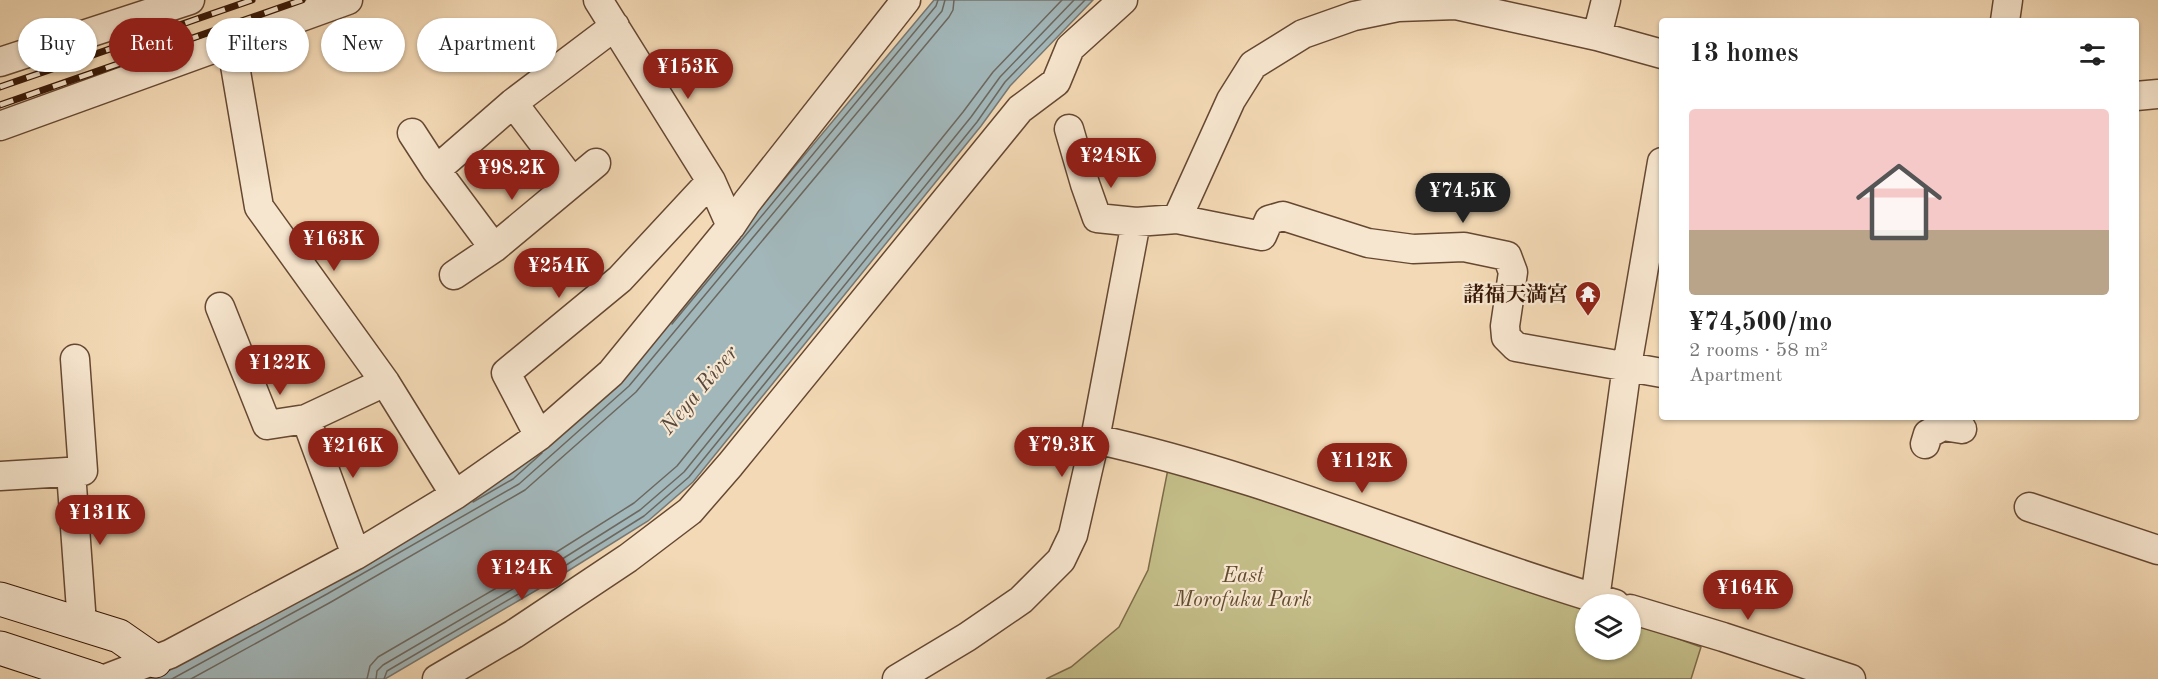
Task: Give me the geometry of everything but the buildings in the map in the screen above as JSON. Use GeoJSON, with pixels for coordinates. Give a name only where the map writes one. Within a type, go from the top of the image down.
{"type":"FeatureCollection","features":[{"type":"Feature","properties":{"kind":"street"},"geometry":{"type":"LineString","coordinates":[[0,62],[189,0]]}},
{"type":"Feature","properties":{"kind":"street"},"geometry":{"type":"LineString","coordinates":[[298,18],[348,0]]}},
{"type":"Feature","properties":{"kind":"street"},"geometry":{"type":"LineString","coordinates":[[598,0],[711,181],[731,226]]}},
{"type":"Feature","properties":{"kind":"street"},"geometry":{"type":"LineString","coordinates":[[437,679],[514,634],[628,558],[690,511],[1020,109],[1056,82],[1070,48],[1122,0]]}},
{"type":"Feature","properties":{"kind":"street"},"geometry":{"type":"LineString","coordinates":[[1597,36],[1606,0]]}},
{"type":"Feature","properties":{"kind":"street"},"geometry":{"type":"LineString","coordinates":[[2005,18],[2008,0]]}},
{"type":"Feature","properties":{"kind":"street"},"geometry":{"type":"LineString","coordinates":[[105,679],[155,661],[356,555],[455,495],[539,436],[611,373],[731,226],[897,4]]}},
{"type":"Feature","properties":{"kind":"street"},"geometry":{"type":"LineString","coordinates":[[1177,219],[1231,100],[1253,65],[1303,34],[1354,15],[1398,7],[1456,5],[1597,36],[1659,53]]}},
{"type":"Feature","properties":{"kind":"street"},"geometry":{"type":"LineString","coordinates":[[436,170],[513,103],[615,26]]}},
{"type":"Feature","properties":{"kind":"street"},"geometry":{"type":"LineString","coordinates":[[0,126],[206,51]]}},
{"type":"Feature","properties":{"kind":"street"},"geometry":{"type":"LineString","coordinates":[[236,72],[260,207],[385,382],[455,495]]}},
{"type":"Feature","properties":{"kind":"street"},"geometry":{"type":"LineString","coordinates":[[2139,96],[2158,94]]}},
{"type":"Feature","properties":{"kind":"street"},"geometry":{"type":"LineString","coordinates":[[513,103],[572,181]]}},
{"type":"Feature","properties":{"kind":"street"},"geometry":{"type":"LineString","coordinates":[[1069,129],[1097,218],[1136,222],[1177,219],[1262,236],[1269,220],[1283,216],[1368,243],[1413,249],[1464,247],[1507,256],[1513,272],[1505,326],[1506,338],[1516,347],[1659,372]]}},
{"type":"Feature","properties":{"kind":"street"},"geometry":{"type":"LineString","coordinates":[[412,133],[436,170],[494,248]]}},
{"type":"Feature","properties":{"kind":"street"},"geometry":{"type":"LineString","coordinates":[[454,275],[494,248],[596,163]]}},
{"type":"Feature","properties":{"kind":"street"},"geometry":{"type":"LineString","coordinates":[[1606,594],[1627,366],[1659,179]]}},
{"type":"Feature","properties":{"kind":"street"},"geometry":{"type":"LineString","coordinates":[[539,436],[506,373],[620,279],[711,181]]}},
{"type":"Feature","properties":{"kind":"street"},"geometry":{"type":"LineString","coordinates":[[897,679],[968,637],[1021,600],[1061,560],[1073,535],[1095,439],[1136,222]]}},
{"type":"Feature","properties":{"kind":"street"},"geometry":{"type":"LineString","coordinates":[[220,307],[267,425],[306,419],[385,382]]}},
{"type":"Feature","properties":{"kind":"street"},"geometry":{"type":"LineString","coordinates":[[0,476],[83,471],[75,359]]}},
{"type":"Feature","properties":{"kind":"street"},"geometry":{"type":"LineString","coordinates":[[306,419],[356,555]]}},
{"type":"Feature","properties":{"kind":"street"},"geometry":{"type":"LineString","coordinates":[[1095,439],[1141,449],[1242,478],[1582,594]]}},
{"type":"Feature","properties":{"kind":"street"},"geometry":{"type":"LineString","coordinates":[[71,472],[82,624]]}},
{"type":"Feature","properties":{"kind":"street"},"geometry":{"type":"LineString","coordinates":[[2028,507],[2158,550]]}},
{"type":"Feature","properties":{"kind":"street"},"geometry":{"type":"LineString","coordinates":[[0,599],[119,636],[155,661]]}},
{"type":"Feature","properties":{"kind":"street"},"geometry":{"type":"LineString","coordinates":[[1641,612],[1851,679]]}},
{"type":"Feature","properties":{"kind":"street"},"geometry":{"type":"LineString","coordinates":[[0,648],[95,679]]}},
{"type":"Feature","properties":{"kind":"street"},"geometry":{"type":"LineString","coordinates":[[0,671],[26,679]]}},
{"type":"Feature","properties":{"kind":"green space","name":"East Morofuku Park"},"geometry":{"type":"Polygon","coordinates":[[[1168,469],[1575,604],[1575,660],[1641,660],[1641,626],[1701,647],[1691,679],[1046,679],[1071,667],[1119,627],[1148,570],[1168,469]]]}},
{"type":"Feature","properties":{"kind":"water","name":"Neya River"},"geometry":{"type":"Polygon","coordinates":[[[934,0],[1093,0],[1010,86],[981,126],[693,482],[648,521],[547,584],[385,679],[144,679],[619,377],[934,0]]]}},
{"type":"Feature","properties":{"kind":"railway"},"geometry":{"type":"LineString","coordinates":[[0,87],[252,0]]}},
{"type":"Feature","properties":{"kind":"railway"},"geometry":{"type":"LineString","coordinates":[[0,105],[302,0]]}},
{"type":"Feature","properties":{"kind":"place","name":"諸福天満宮"},"geometry":{"type":"Point","coordinates":[1588,317]}}]}
